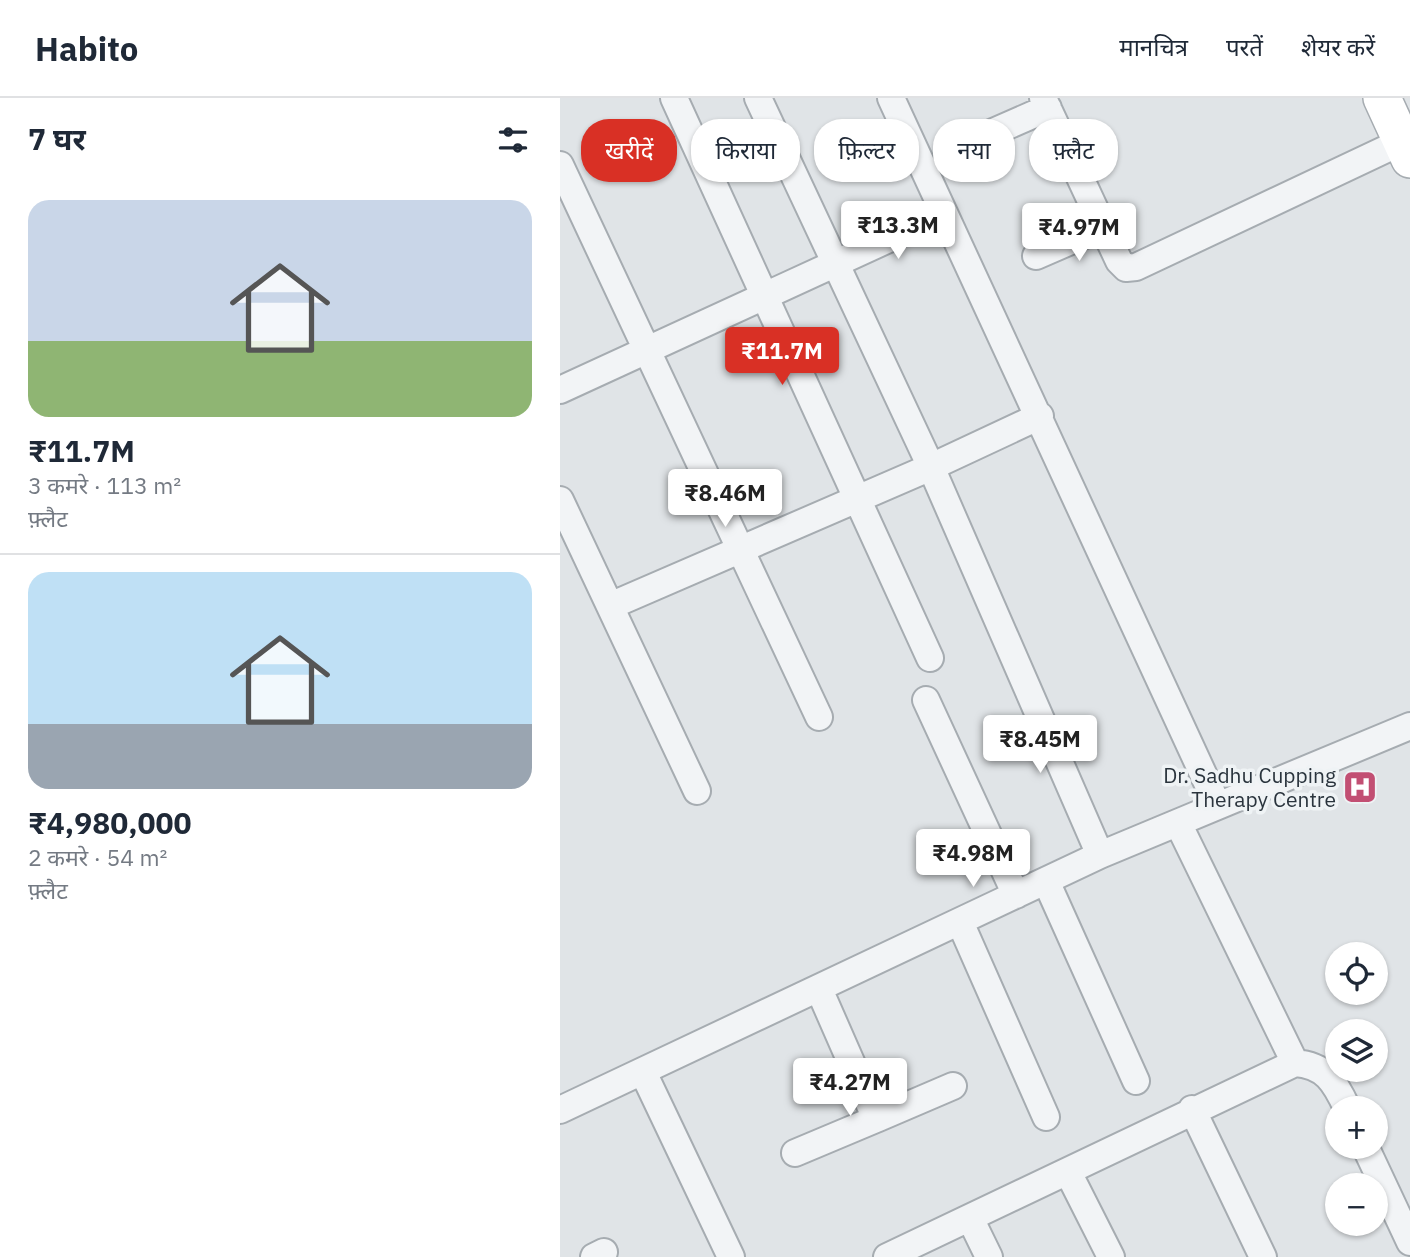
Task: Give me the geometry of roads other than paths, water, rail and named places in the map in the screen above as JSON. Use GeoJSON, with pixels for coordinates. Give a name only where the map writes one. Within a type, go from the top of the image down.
{"type":"FeatureCollection","features":[{"type":"Feature","properties":{"kind":"main road"},"geometry":{"type":"LineString","coordinates":[[1382,98],[1406,151]]}},
{"type":"Feature","properties":{"kind":"main road"},"geometry":{"type":"LineString","coordinates":[[1408,98],[1410,105]]}},
{"type":"Feature","properties":{"kind":"street"},"geometry":{"type":"LineString","coordinates":[[674,98],[930,657]]}},
{"type":"Feature","properties":{"kind":"street"},"geometry":{"type":"LineString","coordinates":[[758,98],[833,265],[931,467],[1100,855]]}},
{"type":"Feature","properties":{"kind":"street"},"geometry":{"type":"LineString","coordinates":[[891,98],[1217,804]]}},
{"type":"Feature","properties":{"kind":"street"},"geometry":{"type":"LineString","coordinates":[[1015,119],[1046,103],[1119,261],[1126,268],[1136,267],[1406,151]]}},
{"type":"Feature","properties":{"kind":"street"},"geometry":{"type":"LineString","coordinates":[[560,165],[649,349],[818,717]]}},
{"type":"Feature","properties":{"kind":"street"},"geometry":{"type":"LineString","coordinates":[[560,390],[943,214]]}},
{"type":"Feature","properties":{"kind":"street"},"geometry":{"type":"LineString","coordinates":[[1036,256],[1103,227]]}},
{"type":"Feature","properties":{"kind":"street"},"geometry":{"type":"LineString","coordinates":[[610,606],[931,467],[1040,416]]}},
{"type":"Feature","properties":{"kind":"street"},"geometry":{"type":"LineString","coordinates":[[560,500],[697,791]]}},
{"type":"Feature","properties":{"kind":"street"},"geometry":{"type":"LineString","coordinates":[[926,701],[1016,895]]}},
{"type":"Feature","properties":{"kind":"street"},"geometry":{"type":"LineString","coordinates":[[560,1110],[1100,855],[1217,804],[1410,726]]}},
{"type":"Feature","properties":{"kind":"street"},"geometry":{"type":"LineString","coordinates":[[1178,822],[1294,1063]]}},
{"type":"Feature","properties":{"kind":"street"},"geometry":{"type":"LineString","coordinates":[[1046,881],[1136,1080]]}},
{"type":"Feature","properties":{"kind":"street"},"geometry":{"type":"LineString","coordinates":[[960,922],[1046,1117]]}},
{"type":"Feature","properties":{"kind":"street"},"geometry":{"type":"LineString","coordinates":[[819,989],[876,1119]]}},
{"type":"Feature","properties":{"kind":"street"},"geometry":{"type":"LineString","coordinates":[[887,1257],[1068,1172],[1192,1109],[1294,1063],[1310,1064],[1327,1072],[1340,1096]]}},
{"type":"Feature","properties":{"kind":"street"},"geometry":{"type":"LineString","coordinates":[[643,1072],[731,1257]]}},
{"type":"Feature","properties":{"kind":"street"},"geometry":{"type":"LineString","coordinates":[[795,1153],[953,1086]]}},
{"type":"Feature","properties":{"kind":"street"},"geometry":{"type":"LineString","coordinates":[[1192,1109],[1263,1257]]}},
{"type":"Feature","properties":{"kind":"street"},"geometry":{"type":"LineString","coordinates":[[1371,1159],[1410,1242]]}},
{"type":"Feature","properties":{"kind":"street"},"geometry":{"type":"LineString","coordinates":[[1068,1172],[1111,1257]]}},
{"type":"Feature","properties":{"kind":"street"},"geometry":{"type":"LineString","coordinates":[[970,1218],[989,1257]]}},
{"type":"Feature","properties":{"kind":"place","name":"Dr. Sadhu Cupping Therapy Centre"},"geometry":{"type":"Point","coordinates":[1360,787]}}]}
